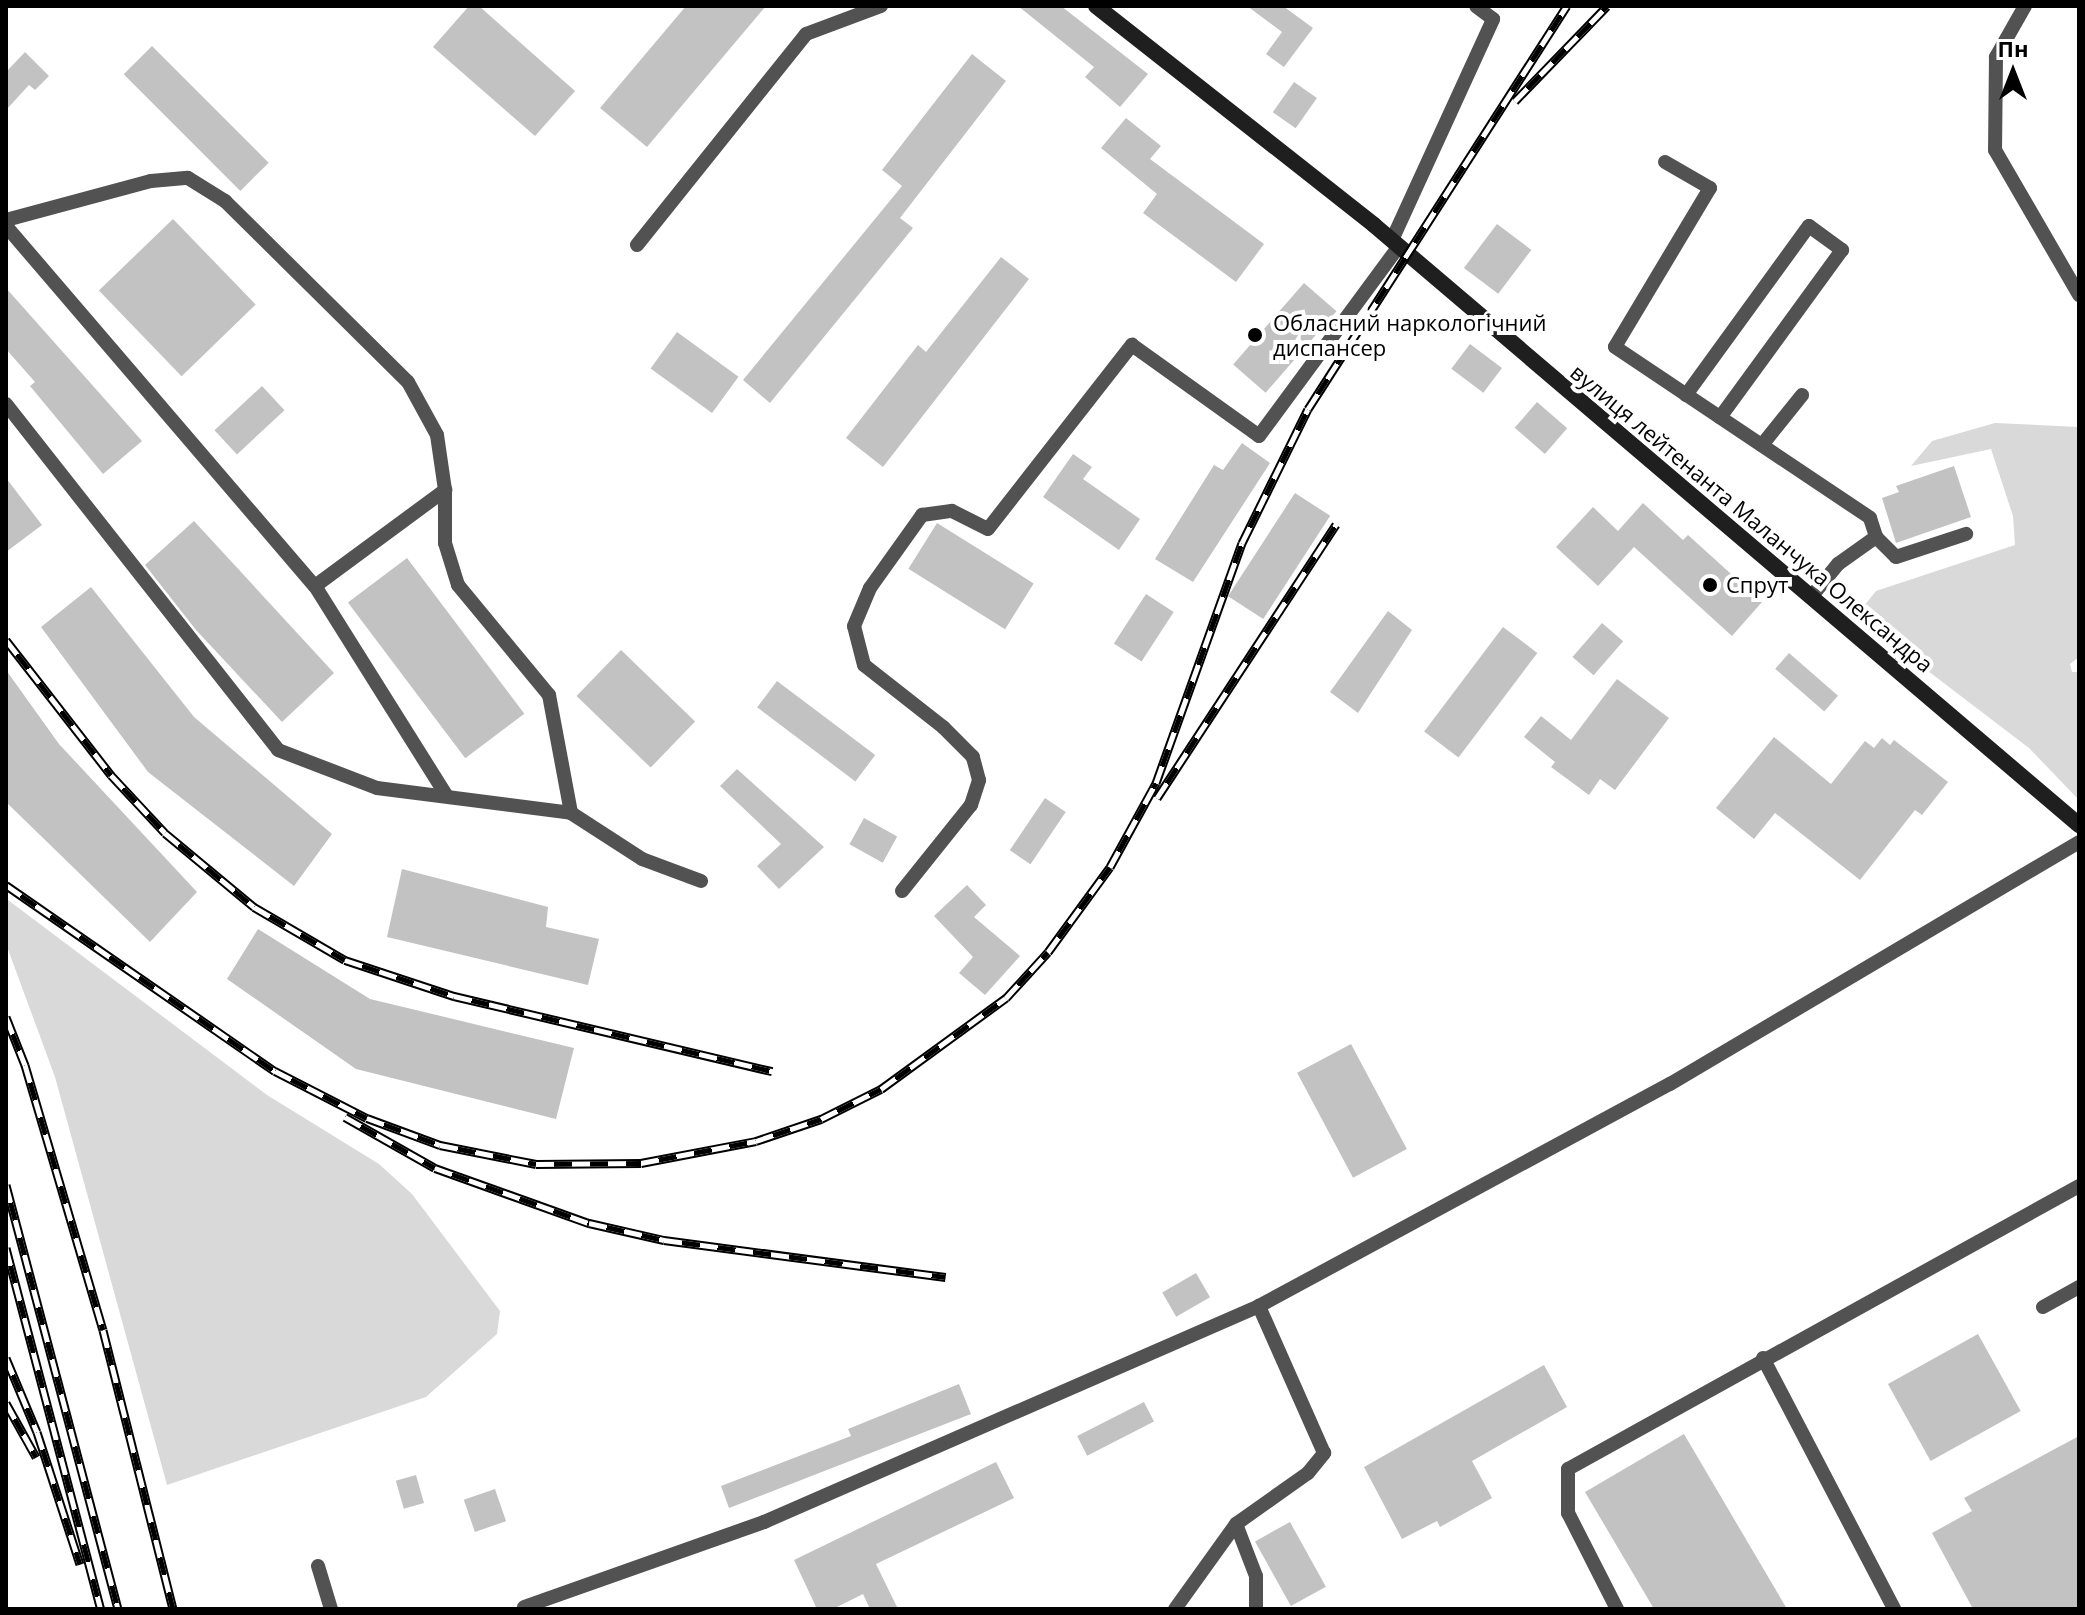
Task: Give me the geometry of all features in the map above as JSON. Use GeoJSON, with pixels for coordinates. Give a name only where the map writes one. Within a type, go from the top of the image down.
{"type":"FeatureCollection","features":[{"type":"Feature","properties":{"kind":"street","name":"вулиця лейтенанта Маланчука Олександра"},"geometry":{"type":"LineString","coordinates":[[1096,6],[1395,243],[2079,825]]}},
{"type":"Feature","properties":{"kind":"lane"},"geometry":{"type":"LineString","coordinates":[[637,245],[806,34],[881,6]]}},
{"type":"Feature","properties":{"kind":"lane"},"geometry":{"type":"LineString","coordinates":[[902,891],[971,805],[979,780],[973,757],[943,727],[864,665],[854,626],[870,588],[922,515],[952,511],[988,529],[1132,345],[1259,436],[1395,243],[1494,12],[1476,6]]}},
{"type":"Feature","properties":{"kind":"lane"},"geometry":{"type":"LineString","coordinates":[[2025,6],[1996,57],[1995,150],[2079,295]]}},
{"type":"Feature","properties":{"kind":"lane"},"geometry":{"type":"LineString","coordinates":[[1665,162],[1710,188],[1615,347],[1870,518],[1876,537],[1896,557],[1966,534]]}},
{"type":"Feature","properties":{"kind":"lane"},"geometry":{"type":"LineString","coordinates":[[446,795],[315,586],[6,223],[151,181],[188,178],[225,201],[408,382],[437,435],[445,490],[445,543],[458,585],[549,695],[571,813]]}},
{"type":"Feature","properties":{"kind":"lane"},"geometry":{"type":"LineString","coordinates":[[1686,395],[1809,226],[1842,250],[1720,417]]}},
{"type":"Feature","properties":{"kind":"lane"},"geometry":{"type":"LineString","coordinates":[[1762,445],[1802,395]]}},
{"type":"Feature","properties":{"kind":"lane"},"geometry":{"type":"LineString","coordinates":[[6,404],[278,750],[377,788],[571,813],[642,859],[701,881]]}},
{"type":"Feature","properties":{"kind":"lane"},"geometry":{"type":"LineString","coordinates":[[315,586],[445,490]]}},
{"type":"Feature","properties":{"kind":"lane"},"geometry":{"type":"LineString","coordinates":[[1811,597],[1838,564],[1876,537]]}},
{"type":"Feature","properties":{"kind":"lane"},"geometry":{"type":"LineString","coordinates":[[522,1608],[764,1522],[1259,1306],[1670,1084],[2079,842]]}},
{"type":"Feature","properties":{"kind":"lane"},"geometry":{"type":"LineString","coordinates":[[1617,1609],[1568,1513],[1568,1469],[1763,1358],[2079,1186]]}},
{"type":"Feature","properties":{"kind":"lane"},"geometry":{"type":"LineString","coordinates":[[2043,1307],[2079,1287]]}},
{"type":"Feature","properties":{"kind":"lane"},"geometry":{"type":"LineString","coordinates":[[1175,1609],[1236,1524],[1308,1473],[1324,1453],[1259,1306]]}},
{"type":"Feature","properties":{"kind":"lane"},"geometry":{"type":"LineString","coordinates":[[1763,1358],[1894,1609]]}},
{"type":"Feature","properties":{"kind":"lane"},"geometry":{"type":"LineString","coordinates":[[1236,1524],[1256,1576],[1256,1609]]}},
{"type":"Feature","properties":{"kind":"lane"},"geometry":{"type":"LineString","coordinates":[[318,1566],[331,1609]]}},
{"type":"Feature","properties":{"kind":"shaded area"},"geometry":{"type":"Polygon","coordinates":[[[1995,423],[2079,427],[2079,657],[2070,664],[2072,672],[2079,672],[2079,800],[2029,748],[1856,616],[1876,591],[2015,545],[2013,516],[1991,449],[1911,466],[1932,441],[1995,423]]]}},
{"type":"Feature","properties":{"kind":"shaded area"},"geometry":{"type":"Polygon","coordinates":[[[8,900],[267,1095],[379,1164],[412,1194],[500,1311],[497,1334],[426,1397],[167,1485],[55,1077],[6,944],[8,900]]]}},
{"type":"Feature","properties":{"kind":"building"},"geometry":{"type":"Polygon","coordinates":[[[469,6],[479,6],[575,91],[535,136],[433,47],[469,6]]]}},
{"type":"Feature","properties":{"kind":"building"},"geometry":{"type":"Polygon","coordinates":[[[686,6],[766,6],[647,147],[600,108],[686,6]]]}},
{"type":"Feature","properties":{"kind":"building"},"geometry":{"type":"Polygon","coordinates":[[[1018,6],[1061,6],[1148,74],[1120,107],[1085,77],[1094,67],[1018,6]]]}},
{"type":"Feature","properties":{"kind":"building"},"geometry":{"type":"Polygon","coordinates":[[[1247,6],[1283,6],[1313,28],[1284,67],[1266,54],[1282,32],[1247,6]]]}},
{"type":"Feature","properties":{"kind":"building"},"geometry":{"type":"Polygon","coordinates":[[[152,46],[269,163],[240,191],[124,74],[152,46]]]}},
{"type":"Feature","properties":{"kind":"building"},"geometry":{"type":"Polygon","coordinates":[[[25,52],[49,76],[35,90],[29,85],[6,110],[7,71],[25,52]]]}},
{"type":"Feature","properties":{"kind":"building"},"geometry":{"type":"Polygon","coordinates":[[[972,54],[1006,81],[900,218],[913,228],[770,403],[743,380],[902,186],[882,170],[972,54]]]}},
{"type":"Feature","properties":{"kind":"building"},"geometry":{"type":"Polygon","coordinates":[[[1294,82],[1317,98],[1296,128],[1273,112],[1294,82]]]}},
{"type":"Feature","properties":{"kind":"building"},"geometry":{"type":"Polygon","coordinates":[[[1126,118],[1161,146],[1150,159],[1264,244],[1236,282],[1143,213],[1157,194],[1101,148],[1126,118]]]}},
{"type":"Feature","properties":{"kind":"building"},"geometry":{"type":"Polygon","coordinates":[[[173,219],[256,305],[182,376],[99,291],[173,219]]]}},
{"type":"Feature","properties":{"kind":"building"},"geometry":{"type":"Polygon","coordinates":[[[1497,224],[1531,250],[1498,294],[1464,268],[1497,224]]]}},
{"type":"Feature","properties":{"kind":"building"},"geometry":{"type":"Polygon","coordinates":[[[1001,257],[1029,279],[883,467],[846,438],[918,345],[926,352],[1001,257]]]}},
{"type":"Feature","properties":{"kind":"building"},"geometry":{"type":"Polygon","coordinates":[[[1304,283],[1336,311],[1266,393],[1233,365],[1304,283]]]}},
{"type":"Feature","properties":{"kind":"building"},"geometry":{"type":"Polygon","coordinates":[[[6,288],[142,441],[103,474],[30,386],[35,382],[6,349],[6,288]]]}},
{"type":"Feature","properties":{"kind":"building"},"geometry":{"type":"Polygon","coordinates":[[[677,332],[738,377],[712,413],[651,368],[677,332]]]}},
{"type":"Feature","properties":{"kind":"building"},"geometry":{"type":"Polygon","coordinates":[[[1470,344],[1502,368],[1483,393],[1451,369],[1470,344]]]}},
{"type":"Feature","properties":{"kind":"building"},"geometry":{"type":"Polygon","coordinates":[[[262,386],[285,410],[237,454],[214,430],[262,386]]]}},
{"type":"Feature","properties":{"kind":"building"},"geometry":{"type":"Polygon","coordinates":[[[1537,402],[1567,428],[1545,454],[1515,428],[1537,402]]]}},
{"type":"Feature","properties":{"kind":"building"},"geometry":{"type":"Polygon","coordinates":[[[1242,443],[1270,463],[1193,582],[1155,559],[1214,465],[1223,470],[1242,443]]]}},
{"type":"Feature","properties":{"kind":"building"},"geometry":{"type":"Polygon","coordinates":[[[1073,454],[1092,467],[1083,479],[1140,519],[1119,550],[1043,497],[1073,454]]]}},
{"type":"Feature","properties":{"kind":"building"},"geometry":{"type":"Polygon","coordinates":[[[1954,466],[1971,517],[1896,543],[1882,498],[1899,492],[1896,486],[1954,466]]]}},
{"type":"Feature","properties":{"kind":"building"},"geometry":{"type":"Polygon","coordinates":[[[6,478],[42,525],[6,552],[6,478]]]}},
{"type":"Feature","properties":{"kind":"building"},"geometry":{"type":"Polygon","coordinates":[[[1295,493],[1330,516],[1263,619],[1228,596],[1295,493]]]}},
{"type":"Feature","properties":{"kind":"building"},"geometry":{"type":"Polygon","coordinates":[[[1643,503],[1683,540],[1688,535],[1762,602],[1732,636],[1634,547],[1598,586],[1556,547],[1593,507],[1618,531],[1643,503]]]}},
{"type":"Feature","properties":{"kind":"building"},"geometry":{"type":"Polygon","coordinates":[[[194,521],[334,673],[282,722],[196,630],[145,565],[194,521]]]}},
{"type":"Feature","properties":{"kind":"building"},"geometry":{"type":"Polygon","coordinates":[[[937,523],[1034,583],[1005,629],[908,569],[937,523]]]}},
{"type":"Feature","properties":{"kind":"building"},"geometry":{"type":"Polygon","coordinates":[[[407,558],[524,714],[465,758],[348,603],[407,558]]]}},
{"type":"Feature","properties":{"kind":"building"},"geometry":{"type":"Polygon","coordinates":[[[91,587],[194,717],[332,834],[294,886],[148,772],[41,627],[91,587]]]}},
{"type":"Feature","properties":{"kind":"building"},"geometry":{"type":"Polygon","coordinates":[[[1146,594],[1174,612],[1142,661],[1114,643],[1146,594]]]}},
{"type":"Feature","properties":{"kind":"building"},"geometry":{"type":"Polygon","coordinates":[[[1388,611],[1412,630],[1358,713],[1330,692],[1388,611]]]}},
{"type":"Feature","properties":{"kind":"building"},"geometry":{"type":"Polygon","coordinates":[[[1602,623],[1623,641],[1594,675],[1572,657],[1602,623]]]}},
{"type":"Feature","properties":{"kind":"building"},"geometry":{"type":"Polygon","coordinates":[[[1503,627],[1537,653],[1459,757],[1424,732],[1503,627]]]}},
{"type":"Feature","properties":{"kind":"building"},"geometry":{"type":"Polygon","coordinates":[[[621,650],[695,722],[651,768],[577,696],[621,650]]]}},
{"type":"Feature","properties":{"kind":"building"},"geometry":{"type":"Polygon","coordinates":[[[1789,653],[1838,696],[1824,711],[1775,669],[1789,653]]]}},
{"type":"Feature","properties":{"kind":"building"},"geometry":{"type":"Polygon","coordinates":[[[6,670],[59,744],[197,892],[150,942],[6,802],[6,670]]]}},
{"type":"Feature","properties":{"kind":"building"},"geometry":{"type":"Polygon","coordinates":[[[1617,679],[1669,718],[1615,790],[1600,779],[1589,795],[1551,767],[1555,762],[1524,737],[1541,716],[1571,740],[1617,679]]]}},
{"type":"Feature","properties":{"kind":"building"},"geometry":{"type":"Polygon","coordinates":[[[777,681],[875,755],[855,781],[757,707],[777,681]]]}},
{"type":"Feature","properties":{"kind":"building"},"geometry":{"type":"Polygon","coordinates":[[[1774,737],[1831,784],[1865,741],[1874,748],[1882,738],[1890,745],[1894,740],[1948,782],[1922,815],[1915,810],[1860,880],[1775,813],[1754,839],[1716,808],[1774,737]]]}},
{"type":"Feature","properties":{"kind":"building"},"geometry":{"type":"Polygon","coordinates":[[[737,769],[824,847],[779,889],[757,866],[781,844],[720,786],[737,769]]]}},
{"type":"Feature","properties":{"kind":"building"},"geometry":{"type":"Polygon","coordinates":[[[1045,798],[1066,812],[1030,864],[1010,850],[1045,798]]]}},
{"type":"Feature","properties":{"kind":"building"},"geometry":{"type":"Polygon","coordinates":[[[864,818],[897,836],[883,863],[849,844],[864,818]]]}},
{"type":"Feature","properties":{"kind":"building"},"geometry":{"type":"Polygon","coordinates":[[[402,869],[548,907],[546,927],[599,939],[588,985],[387,937],[402,869]]]}},
{"type":"Feature","properties":{"kind":"building"},"geometry":{"type":"Polygon","coordinates":[[[967,885],[986,905],[974,917],[1020,956],[985,995],[959,973],[973,957],[934,916],[967,885]]]}},
{"type":"Feature","properties":{"kind":"building"},"geometry":{"type":"Polygon","coordinates":[[[258,929],[370,999],[574,1048],[556,1119],[356,1069],[227,979],[258,929]]]}},
{"type":"Feature","properties":{"kind":"building"},"geometry":{"type":"Polygon","coordinates":[[[1351,1044],[1407,1149],[1353,1178],[1297,1073],[1351,1044]]]}},
{"type":"Feature","properties":{"kind":"building"},"geometry":{"type":"Polygon","coordinates":[[[1196,1273],[1210,1297],[1176,1317],[1162,1292],[1196,1273]]]}},
{"type":"Feature","properties":{"kind":"building"},"geometry":{"type":"Polygon","coordinates":[[[1978,1334],[2021,1411],[1931,1461],[1888,1384],[1978,1334]]]}},
{"type":"Feature","properties":{"kind":"building"},"geometry":{"type":"Polygon","coordinates":[[[1544,1365],[1567,1407],[1472,1461],[1492,1498],[1440,1527],[1437,1521],[1402,1539],[1364,1467],[1544,1365]]]}},
{"type":"Feature","properties":{"kind":"building"},"geometry":{"type":"Polygon","coordinates":[[[959,1384],[971,1414],[729,1508],[721,1486],[851,1436],[848,1429],[959,1384]]]}},
{"type":"Feature","properties":{"kind":"building"},"geometry":{"type":"Polygon","coordinates":[[[1144,1402],[1154,1422],[1087,1456],[1077,1436],[1144,1402]]]}},
{"type":"Feature","properties":{"kind":"building"},"geometry":{"type":"Polygon","coordinates":[[[1684,1434],[1787,1609],[1654,1609],[1585,1492],[1684,1434]]]}},
{"type":"Feature","properties":{"kind":"building"},"geometry":{"type":"Polygon","coordinates":[[[2079,1436],[2079,1609],[1973,1609],[1932,1533],[1972,1511],[1964,1498],[2079,1436]]]}},
{"type":"Feature","properties":{"kind":"building"},"geometry":{"type":"Polygon","coordinates":[[[996,1462],[1014,1498],[876,1564],[898,1609],[870,1609],[863,1594],[833,1609],[817,1609],[794,1560],[996,1462]]]}},
{"type":"Feature","properties":{"kind":"building"},"geometry":{"type":"Polygon","coordinates":[[[416,1475],[424,1503],[404,1509],[396,1481],[416,1475]]]}},
{"type":"Feature","properties":{"kind":"building"},"geometry":{"type":"Polygon","coordinates":[[[495,1489],[506,1521],[475,1532],[464,1500],[495,1489]]]}},
{"type":"Feature","properties":{"kind":"building"},"geometry":{"type":"Polygon","coordinates":[[[1290,1522],[1326,1587],[1291,1606],[1255,1541],[1290,1522]]]}},
{"type":"Feature","properties":{"kind":"railway"},"geometry":{"type":"LineString","coordinates":[[6,885],[275,1071],[367,1118],[440,1145],[536,1164],[641,1163],[756,1141],[821,1119],[881,1089],[1006,998],[1048,952],[1110,867],[1156,783],[1242,543],[1308,409],[1567,6]]}},
{"type":"Feature","properties":{"kind":"railway"},"geometry":{"type":"LineString","coordinates":[[1515,101],[1607,6]]}},
{"type":"Feature","properties":{"kind":"railway"},"geometry":{"type":"LineString","coordinates":[[1157,798],[1336,524]]}},
{"type":"Feature","properties":{"kind":"railway"},"geometry":{"type":"LineString","coordinates":[[6,640],[111,775],[165,833],[254,907],[345,960],[454,996],[772,1071]]}},
{"type":"Feature","properties":{"kind":"railway"},"geometry":{"type":"LineString","coordinates":[[6,1017],[25,1065],[103,1330],[173,1609]]}},
{"type":"Feature","properties":{"kind":"railway"},"geometry":{"type":"LineString","coordinates":[[345,1117],[435,1168],[589,1223],[664,1240],[946,1277]]}},
{"type":"Feature","properties":{"kind":"railway"},"geometry":{"type":"LineString","coordinates":[[6,1185],[118,1609]]}},
{"type":"Feature","properties":{"kind":"railway"},"geometry":{"type":"LineString","coordinates":[[6,1248],[101,1609]]}},
{"type":"Feature","properties":{"kind":"railway"},"geometry":{"type":"LineString","coordinates":[[6,1358],[37,1432],[80,1564]]}},
{"type":"Feature","properties":{"kind":"railway"},"geometry":{"type":"LineString","coordinates":[[6,1403],[36,1457]]}},
{"type":"Feature","properties":{"kind":"place","name":"Обласний наркологічний диспансер"},"geometry":{"type":"Point","coordinates":[1255,335]}},
{"type":"Feature","properties":{"kind":"place","name":"Спрут"},"geometry":{"type":"Point","coordinates":[1710,585]}}]}
